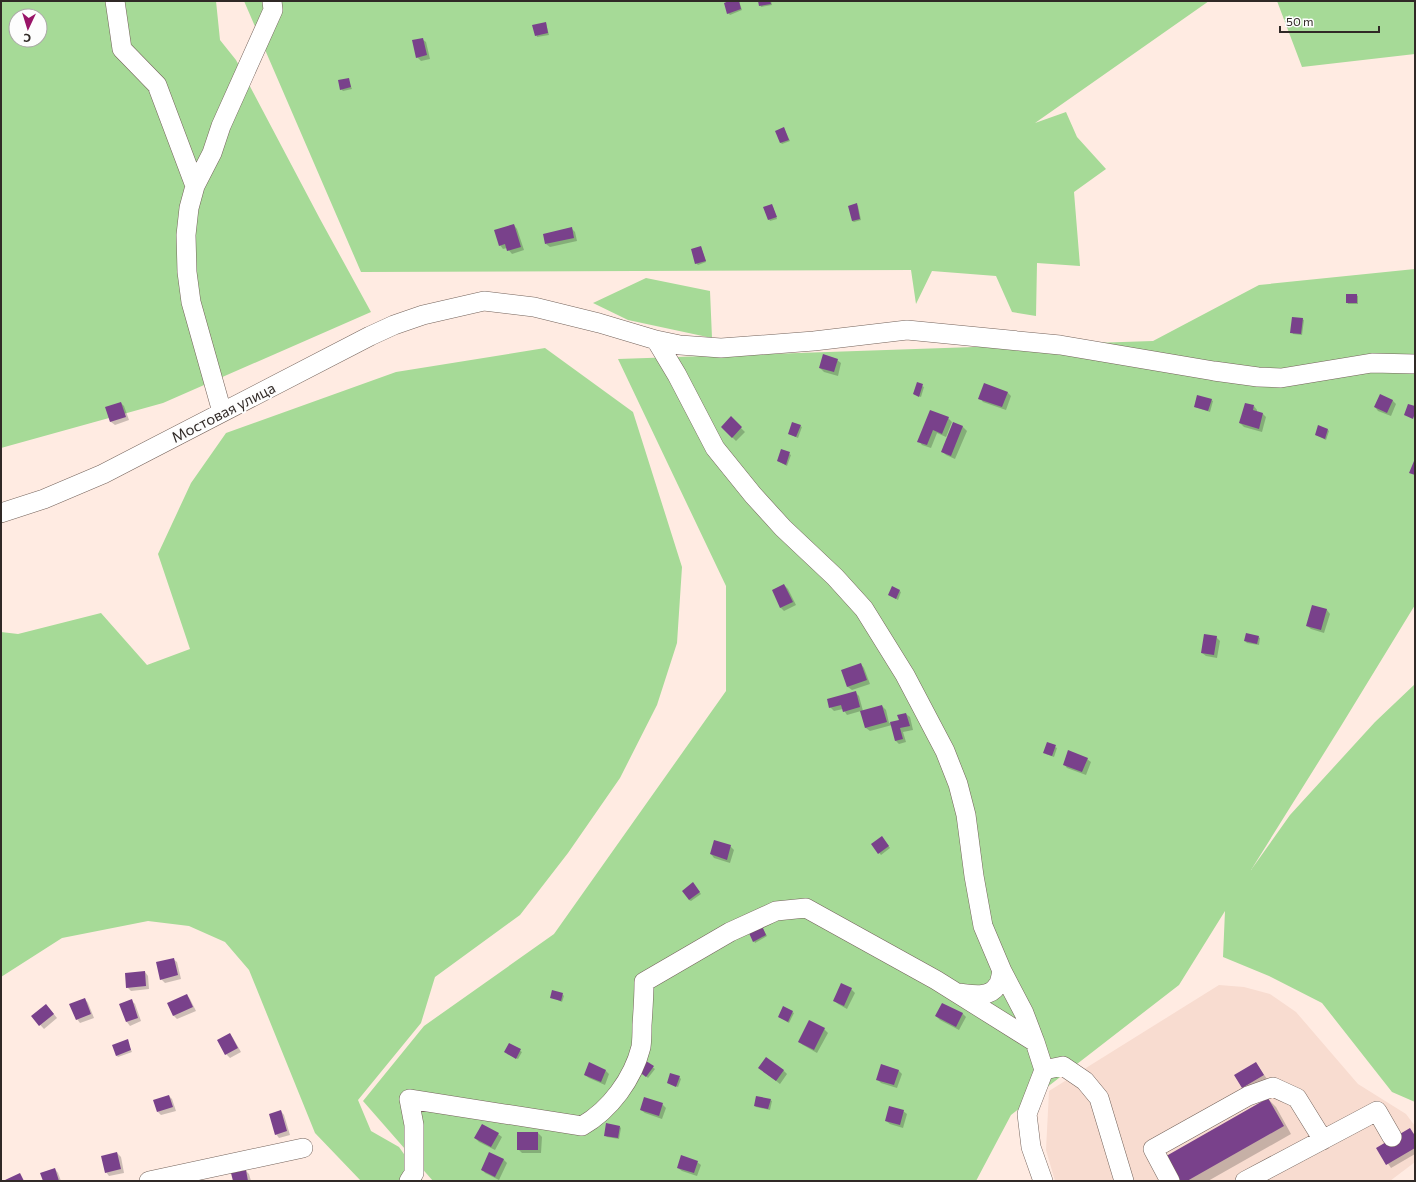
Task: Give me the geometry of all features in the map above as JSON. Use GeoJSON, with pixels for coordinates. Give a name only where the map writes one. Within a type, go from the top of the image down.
{"type":"FeatureCollection","features":[{"type":"Feature","properties":{"kind":"street"},"geometry":{"type":"LineString","coordinates":[[115,1],[122,49],[157,85],[195,186]]}},
{"type":"Feature","properties":{"kind":"street"},"geometry":{"type":"LineString","coordinates":[[222,412],[191,302],[187,272],[186,235],[189,208],[195,186],[212,153],[221,126],[273,10],[272,1]]}},
{"type":"Feature","properties":{"kind":"street","name":"Мостовая улица"},"geometry":{"type":"LineString","coordinates":[[1,513],[44,499],[103,474],[394,325],[443,310],[484,301],[534,307],[599,323],[656,340],[680,345],[721,348],[799,342],[907,330],[1060,345],[1258,377],[1281,378],[1372,363],[1415,364]]}},
{"type":"Feature","properties":{"kind":"street"},"geometry":{"type":"LineString","coordinates":[[656,340],[677,375],[715,448],[778,523],[835,577],[864,609],[904,675],[945,751],[958,784],[966,815],[974,876],[983,926],[1002,971],[1024,1013],[1036,1042],[1044,1070],[1027,1114],[1031,1146],[1042,1181]]}},
{"type":"Feature","properties":{"kind":"street"},"geometry":{"type":"LineString","coordinates":[[409,1181],[414,1173],[414,1125],[408,1100],[582,1126],[593,1120],[605,1110],[618,1094],[633,1069],[641,1046],[644,982],[730,932],[776,911],[806,908],[936,980],[1036,1042]]}},
{"type":"Feature","properties":{"kind":"street"},"geometry":{"type":"LineString","coordinates":[[957,993],[978,995],[989,992],[998,986],[1002,971]]}},
{"type":"Feature","properties":{"kind":"street"},"geometry":{"type":"LineString","coordinates":[[1044,1070],[1063,1066],[1085,1081],[1099,1098],[1124,1181]]}},
{"type":"Feature","properties":{"kind":"street"},"geometry":{"type":"LineString","coordinates":[[1170,1181],[1153,1149],[1248,1096],[1273,1087],[1298,1098],[1323,1140]]}},
{"type":"Feature","properties":{"kind":"street"},"geometry":{"type":"LineString","coordinates":[[1245,1181],[1377,1111],[1392,1137]]}},
{"type":"Feature","properties":{"kind":"street"},"geometry":{"type":"LineString","coordinates":[[149,1181],[303,1148]]}},
{"type":"Feature","properties":{"kind":"shaded area"},"geometry":{"type":"Polygon","coordinates":[[[1219,985],[1244,987],[1270,994],[1296,1012],[1358,1084],[1406,1114],[1415,1126],[1415,1162],[1390,1181],[1055,1181],[1046,1150],[1049,1091],[1219,985]]]}},
{"type":"Feature","properties":{"kind":"green space"},"geometry":{"type":"Polygon","coordinates":[[[1,1],[216,1],[220,40],[236,60],[371,312],[163,403],[1,448],[1,1]]]}},
{"type":"Feature","properties":{"kind":"green space"},"geometry":{"type":"Polygon","coordinates":[[[244,1],[1209,1],[1035,123],[1066,112],[1077,137],[1106,169],[1074,192],[1080,266],[1037,263],[1036,316],[1012,312],[996,276],[932,271],[916,304],[911,270],[361,272],[244,1]]]}},
{"type":"Feature","properties":{"kind":"green space"},"geometry":{"type":"Polygon","coordinates":[[[1277,1],[1415,1],[1415,54],[1302,67],[1277,1]]]}},
{"type":"Feature","properties":{"kind":"green space"},"geometry":{"type":"Polygon","coordinates":[[[1415,269],[1415,605],[1251,870],[1290,815],[1375,722],[1415,684],[1415,1102],[1392,1092],[1322,1003],[1269,976],[1223,957],[1225,911],[1179,985],[1011,1115],[976,1181],[433,1181],[363,1101],[424,1026],[554,934],[726,691],[726,586],[618,359],[1153,341],[1259,285],[1415,269]]]}},
{"type":"Feature","properties":{"kind":"green space"},"geometry":{"type":"Polygon","coordinates":[[[646,278],[710,291],[712,338],[628,320],[593,303],[646,278]]]}},
{"type":"Feature","properties":{"kind":"green space"},"geometry":{"type":"Polygon","coordinates":[[[545,348],[633,412],[682,567],[677,643],[657,705],[620,778],[568,853],[520,915],[435,977],[421,1023],[358,1100],[371,1131],[399,1147],[423,1181],[361,1181],[315,1133],[249,970],[225,942],[189,926],[148,921],[62,938],[1,977],[1,632],[18,634],[101,613],[147,665],[190,649],[158,554],[191,483],[226,433],[396,372],[545,348]]]}},
{"type":"Feature","properties":{"kind":"building"},"geometry":{"type":"Polygon","coordinates":[[[729,1],[739,1],[741,9],[727,14],[724,3],[729,1]]]}},
{"type":"Feature","properties":{"kind":"building"},"geometry":{"type":"Polygon","coordinates":[[[758,1],[770,1],[771,4],[759,6],[758,1]]]}},
{"type":"Feature","properties":{"kind":"building"},"geometry":{"type":"Polygon","coordinates":[[[546,22],[548,33],[535,36],[532,25],[546,22]]]}},
{"type":"Feature","properties":{"kind":"building"},"geometry":{"type":"Polygon","coordinates":[[[423,38],[427,55],[416,58],[412,40],[423,38]]]}},
{"type":"Feature","properties":{"kind":"building"},"geometry":{"type":"Polygon","coordinates":[[[349,78],[351,87],[340,90],[338,80],[349,78]]]}},
{"type":"Feature","properties":{"kind":"building"},"geometry":{"type":"Polygon","coordinates":[[[784,127],[789,140],[780,143],[775,131],[784,127]]]}},
{"type":"Feature","properties":{"kind":"building"},"geometry":{"type":"Polygon","coordinates":[[[857,203],[860,219],[852,221],[848,206],[857,203]]]}},
{"type":"Feature","properties":{"kind":"building"},"geometry":{"type":"Polygon","coordinates":[[[772,204],[777,217],[768,220],[763,207],[772,204]]]}},
{"type":"Feature","properties":{"kind":"building"},"geometry":{"type":"Polygon","coordinates":[[[514,224],[521,247],[507,251],[505,244],[499,246],[494,230],[514,224]]]}},
{"type":"Feature","properties":{"kind":"building"},"geometry":{"type":"Polygon","coordinates":[[[572,227],[574,238],[545,244],[543,234],[572,227]]]}},
{"type":"Feature","properties":{"kind":"building"},"geometry":{"type":"Polygon","coordinates":[[[701,246],[706,261],[695,264],[691,249],[701,246]]]}},
{"type":"Feature","properties":{"kind":"building"},"geometry":{"type":"Polygon","coordinates":[[[1346,294],[1357,294],[1357,303],[1346,303],[1346,294]]]}},
{"type":"Feature","properties":{"kind":"building"},"geometry":{"type":"Polygon","coordinates":[[[1292,317],[1303,318],[1301,334],[1290,333],[1292,317]]]}},
{"type":"Feature","properties":{"kind":"building"},"geometry":{"type":"Polygon","coordinates":[[[823,354],[838,359],[834,372],[819,368],[823,354]]]}},
{"type":"Feature","properties":{"kind":"building"},"geometry":{"type":"Polygon","coordinates":[[[917,382],[923,384],[919,397],[913,394],[917,382]]]}},
{"type":"Feature","properties":{"kind":"building"},"geometry":{"type":"Polygon","coordinates":[[[984,383],[1008,392],[1002,407],[978,399],[984,383]]]}},
{"type":"Feature","properties":{"kind":"building"},"geometry":{"type":"Polygon","coordinates":[[[1380,394],[1393,400],[1387,413],[1374,407],[1380,394]]]}},
{"type":"Feature","properties":{"kind":"building"},"geometry":{"type":"Polygon","coordinates":[[[1197,395],[1212,399],[1208,411],[1194,407],[1197,395]]]}},
{"type":"Feature","properties":{"kind":"building"},"geometry":{"type":"Polygon","coordinates":[[[121,402],[126,417],[110,422],[105,407],[121,402]]]}},
{"type":"Feature","properties":{"kind":"building"},"geometry":{"type":"Polygon","coordinates":[[[1245,403],[1254,405],[1253,410],[1263,413],[1259,429],[1239,423],[1245,403]]]}},
{"type":"Feature","properties":{"kind":"building"},"geometry":{"type":"Polygon","coordinates":[[[1408,404],[1415,406],[1413,419],[1404,415],[1408,404]]]}},
{"type":"Feature","properties":{"kind":"building"},"geometry":{"type":"Polygon","coordinates":[[[930,410],[949,417],[942,434],[933,430],[927,445],[917,442],[930,410]]]}},
{"type":"Feature","properties":{"kind":"building"},"geometry":{"type":"Polygon","coordinates":[[[731,416],[742,427],[732,438],[721,427],[731,416]]]}},
{"type":"Feature","properties":{"kind":"building"},"geometry":{"type":"Polygon","coordinates":[[[792,422],[801,425],[796,437],[788,434],[792,422]]]}},
{"type":"Feature","properties":{"kind":"building"},"geometry":{"type":"Polygon","coordinates":[[[953,422],[963,426],[951,456],[941,452],[953,422]]]}},
{"type":"Feature","properties":{"kind":"building"},"geometry":{"type":"Polygon","coordinates":[[[1318,425],[1328,429],[1325,439],[1315,435],[1318,425]]]}},
{"type":"Feature","properties":{"kind":"building"},"geometry":{"type":"Polygon","coordinates":[[[781,449],[790,452],[786,465],[777,461],[781,449]]]}},
{"type":"Feature","properties":{"kind":"building"},"geometry":{"type":"Polygon","coordinates":[[[1414,461],[1415,462],[1415,475],[1409,473],[1414,461]]]}},
{"type":"Feature","properties":{"kind":"building"},"geometry":{"type":"Polygon","coordinates":[[[784,584],[793,602],[780,608],[772,590],[784,584]]]}},
{"type":"Feature","properties":{"kind":"building"},"geometry":{"type":"Polygon","coordinates":[[[892,586],[900,590],[896,599],[888,595],[892,586]]]}},
{"type":"Feature","properties":{"kind":"building"},"geometry":{"type":"Polygon","coordinates":[[[1312,605],[1327,609],[1321,630],[1306,626],[1312,605]]]}},
{"type":"Feature","properties":{"kind":"building"},"geometry":{"type":"Polygon","coordinates":[[[1246,633],[1259,636],[1257,644],[1244,641],[1246,633]]]}},
{"type":"Feature","properties":{"kind":"building"},"geometry":{"type":"Polygon","coordinates":[[[1204,634],[1217,636],[1214,655],[1201,653],[1204,634]]]}},
{"type":"Feature","properties":{"kind":"building"},"geometry":{"type":"Polygon","coordinates":[[[861,663],[867,680],[847,687],[841,670],[861,663]]]}},
{"type":"Feature","properties":{"kind":"building"},"geometry":{"type":"Polygon","coordinates":[[[856,691],[860,707],[843,712],[841,705],[829,708],[827,699],[856,691]]]}},
{"type":"Feature","properties":{"kind":"building"},"geometry":{"type":"Polygon","coordinates":[[[882,705],[887,722],[865,728],[860,711],[882,705]]]}},
{"type":"Feature","properties":{"kind":"building"},"geometry":{"type":"Polygon","coordinates":[[[906,713],[910,726],[900,728],[903,739],[895,741],[890,722],[899,720],[897,715],[906,713]]]}},
{"type":"Feature","properties":{"kind":"building"},"geometry":{"type":"Polygon","coordinates":[[[1047,742],[1056,745],[1052,756],[1043,753],[1047,742]]]}},
{"type":"Feature","properties":{"kind":"building"},"geometry":{"type":"Polygon","coordinates":[[[1068,750],[1088,758],[1082,772],[1063,765],[1068,750]]]}},
{"type":"Feature","properties":{"kind":"building"},"geometry":{"type":"Polygon","coordinates":[[[882,836],[889,846],[878,854],[871,844],[882,836]]]}},
{"type":"Feature","properties":{"kind":"building"},"geometry":{"type":"Polygon","coordinates":[[[714,840],[731,845],[727,860],[710,854],[714,840]]]}},
{"type":"Feature","properties":{"kind":"building"},"geometry":{"type":"Polygon","coordinates":[[[693,882],[700,892],[689,900],[682,891],[693,882]]]}},
{"type":"Feature","properties":{"kind":"building"},"geometry":{"type":"Polygon","coordinates":[[[762,926],[766,935],[753,942],[749,933],[762,926]]]}},
{"type":"Feature","properties":{"kind":"building"},"geometry":{"type":"Polygon","coordinates":[[[174,958],[178,975],[160,980],[156,962],[174,958]]]}},
{"type":"Feature","properties":{"kind":"building"},"geometry":{"type":"Polygon","coordinates":[[[145,971],[146,986],[126,988],[125,973],[145,971]]]}},
{"type":"Feature","properties":{"kind":"building"},"geometry":{"type":"Polygon","coordinates":[[[841,983],[852,988],[844,1006],[833,1001],[841,983]]]}},
{"type":"Feature","properties":{"kind":"building"},"geometry":{"type":"Polygon","coordinates":[[[552,990],[563,993],[561,1001],[550,998],[552,990]]]}},
{"type":"Feature","properties":{"kind":"building"},"geometry":{"type":"Polygon","coordinates":[[[187,994],[193,1007],[173,1016],[167,1003],[187,994]]]}},
{"type":"Feature","properties":{"kind":"building"},"geometry":{"type":"Polygon","coordinates":[[[85,998],[91,1014],[76,1020],[69,1004],[85,998]]]}},
{"type":"Feature","properties":{"kind":"building"},"geometry":{"type":"Polygon","coordinates":[[[132,999],[138,1018],[126,1022],[119,1004],[132,999]]]}},
{"type":"Feature","properties":{"kind":"building"},"geometry":{"type":"Polygon","coordinates":[[[942,1003],[963,1013],[956,1027],[935,1016],[942,1003]]]}},
{"type":"Feature","properties":{"kind":"building"},"geometry":{"type":"Polygon","coordinates":[[[46,1004],[54,1014],[39,1026],[31,1016],[46,1004]]]}},
{"type":"Feature","properties":{"kind":"building"},"geometry":{"type":"Polygon","coordinates":[[[783,1006],[793,1011],[788,1022],[778,1017],[783,1006]]]}},
{"type":"Feature","properties":{"kind":"building"},"geometry":{"type":"Polygon","coordinates":[[[809,1020],[825,1028],[814,1050],[798,1042],[809,1020]]]}},
{"type":"Feature","properties":{"kind":"building"},"geometry":{"type":"Polygon","coordinates":[[[230,1033],[238,1048],[225,1055],[217,1040],[230,1033]]]}},
{"type":"Feature","properties":{"kind":"building"},"geometry":{"type":"Polygon","coordinates":[[[128,1039],[131,1050],[116,1056],[112,1045],[128,1039]]]}},
{"type":"Feature","properties":{"kind":"building"},"geometry":{"type":"Polygon","coordinates":[[[509,1043],[521,1049],[516,1059],[504,1052],[509,1043]]]}},
{"type":"Feature","properties":{"kind":"building"},"geometry":{"type":"Polygon","coordinates":[[[766,1057],[784,1070],[776,1081],[758,1068],[766,1057]]]}},
{"type":"Feature","properties":{"kind":"building"},"geometry":{"type":"Polygon","coordinates":[[[646,1061],[654,1066],[646,1077],[638,1071],[646,1061]]]}},
{"type":"Feature","properties":{"kind":"building"},"geometry":{"type":"Polygon","coordinates":[[[589,1062],[606,1070],[601,1082],[584,1075],[589,1062]]]}},
{"type":"Feature","properties":{"kind":"building"},"geometry":{"type":"Polygon","coordinates":[[[1256,1062],[1264,1075],[1242,1088],[1234,1075],[1256,1062]]]}},
{"type":"Feature","properties":{"kind":"building"},"geometry":{"type":"Polygon","coordinates":[[[881,1064],[899,1070],[894,1085],[876,1080],[881,1064]]]}},
{"type":"Feature","properties":{"kind":"building"},"geometry":{"type":"Polygon","coordinates":[[[670,1073],[680,1076],[676,1087],[667,1083],[670,1073]]]}},
{"type":"Feature","properties":{"kind":"building"},"geometry":{"type":"Polygon","coordinates":[[[169,1095],[173,1107],[157,1112],[153,1100],[169,1095]]]}},
{"type":"Feature","properties":{"kind":"building"},"geometry":{"type":"Polygon","coordinates":[[[756,1096],[771,1099],[768,1109],[754,1106],[756,1096]]]}},
{"type":"Feature","properties":{"kind":"building"},"geometry":{"type":"Polygon","coordinates":[[[644,1097],[663,1103],[659,1116],[640,1110],[644,1097]]]}},
{"type":"Feature","properties":{"kind":"building"},"geometry":{"type":"Polygon","coordinates":[[[1268,1098],[1284,1126],[1187,1181],[1173,1181],[1161,1159],[1268,1098]]]}},
{"type":"Feature","properties":{"kind":"building"},"geometry":{"type":"Polygon","coordinates":[[[889,1106],[904,1110],[900,1125],[885,1121],[889,1106]]]}},
{"type":"Feature","properties":{"kind":"building"},"geometry":{"type":"Polygon","coordinates":[[[281,1110],[287,1131],[275,1135],[269,1114],[281,1110]]]}},
{"type":"Feature","properties":{"kind":"building"},"geometry":{"type":"Polygon","coordinates":[[[606,1123],[620,1126],[618,1138],[604,1136],[606,1123]]]}},
{"type":"Feature","properties":{"kind":"building"},"geometry":{"type":"Polygon","coordinates":[[[482,1124],[499,1133],[491,1147],[474,1138],[482,1124]]]}},
{"type":"Feature","properties":{"kind":"building"},"geometry":{"type":"Polygon","coordinates":[[[1410,1128],[1415,1136],[1415,1148],[1386,1165],[1376,1148],[1410,1128]]]}},
{"type":"Feature","properties":{"kind":"building"},"geometry":{"type":"Polygon","coordinates":[[[517,1132],[538,1132],[538,1150],[517,1150],[517,1132]]]}},
{"type":"Feature","properties":{"kind":"building"},"geometry":{"type":"Polygon","coordinates":[[[117,1152],[121,1169],[105,1173],[101,1156],[117,1152]]]}},
{"type":"Feature","properties":{"kind":"building"},"geometry":{"type":"Polygon","coordinates":[[[489,1152],[504,1159],[495,1177],[481,1170],[489,1152]]]}},
{"type":"Feature","properties":{"kind":"building"},"geometry":{"type":"Polygon","coordinates":[[[681,1155],[698,1161],[694,1173],[677,1168],[681,1155]]]}},
{"type":"Feature","properties":{"kind":"building"},"geometry":{"type":"Polygon","coordinates":[[[55,1168],[59,1181],[43,1181],[40,1173],[55,1168]]]}},
{"type":"Feature","properties":{"kind":"building"},"geometry":{"type":"Polygon","coordinates":[[[246,1170],[248,1181],[233,1181],[231,1173],[246,1170]]]}},
{"type":"Feature","properties":{"kind":"building"},"geometry":{"type":"Polygon","coordinates":[[[20,1173],[24,1181],[5,1181],[5,1180],[20,1173]]]}}]}
